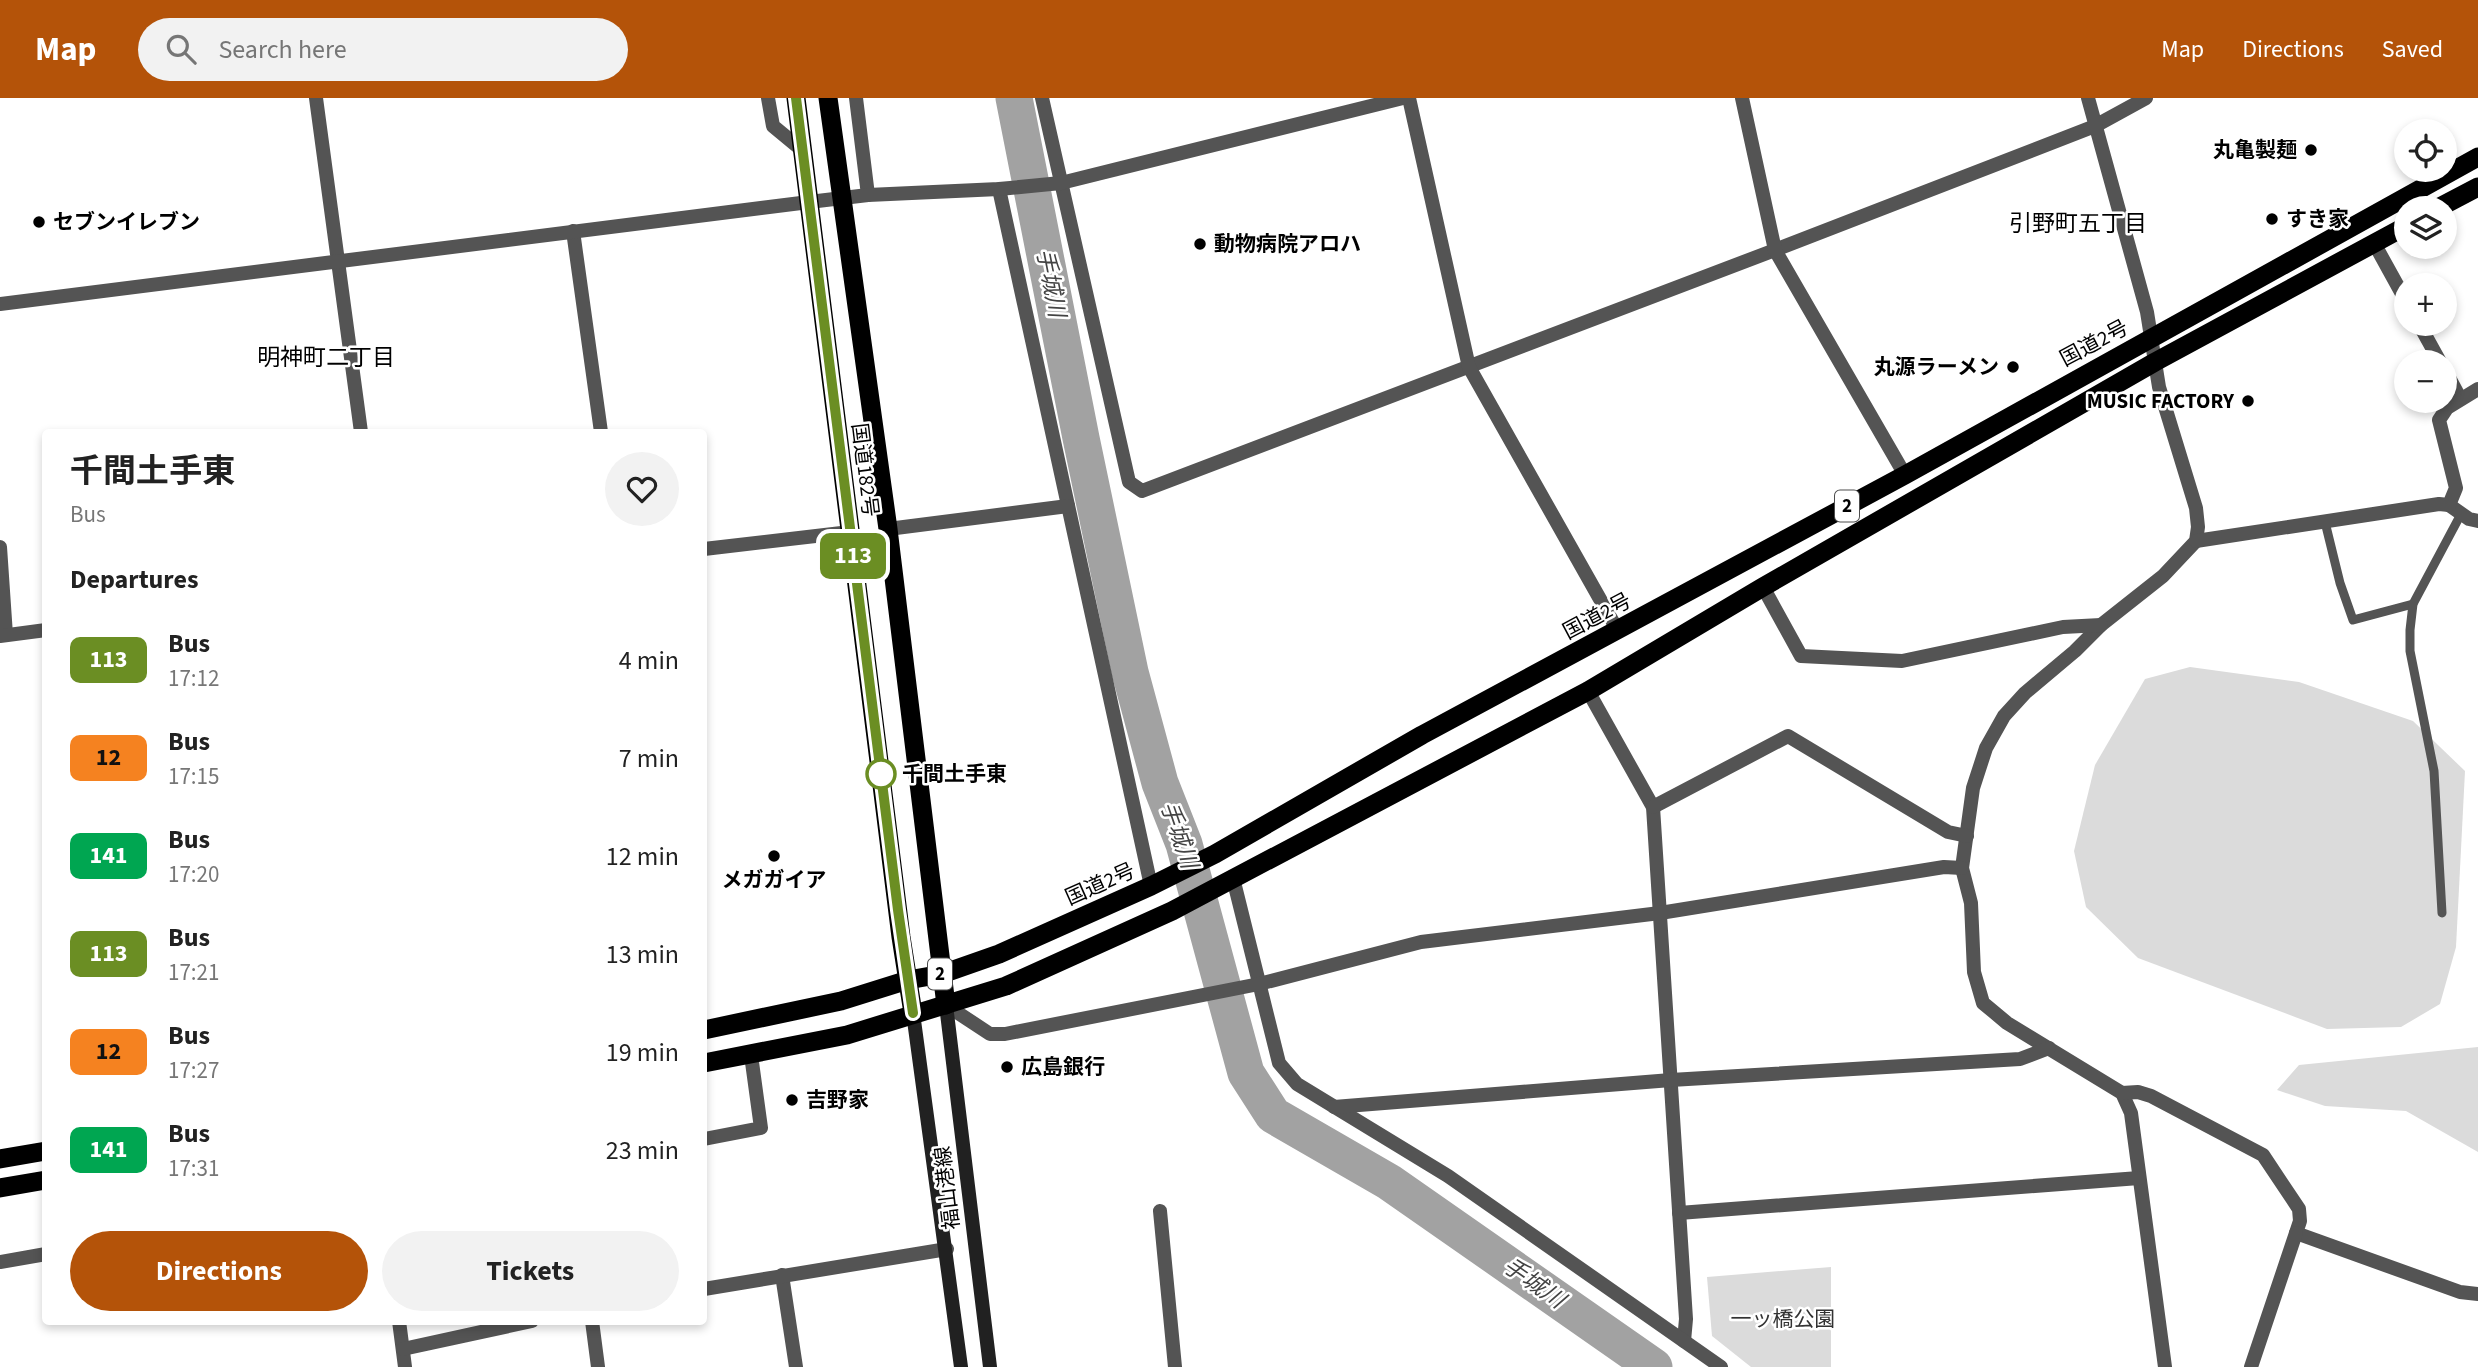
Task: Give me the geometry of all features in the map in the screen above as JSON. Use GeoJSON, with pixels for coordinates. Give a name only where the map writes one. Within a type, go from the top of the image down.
{"type":"FeatureCollection","features":[{"type":"Feature","properties":{"kind":"highway","name":"国道182号"},"geometry":{"type":"LineString","coordinates":[[796,98],[913,1013]]}},
{"type":"Feature","properties":{"kind":"highway","name":"国道182号"},"geometry":{"type":"LineString","coordinates":[[828,98],[888,529],[946,1005]]}},
{"type":"Feature","properties":{"kind":"highway","name":"国道2号"},"geometry":{"type":"LineString","coordinates":[[707,1029],[841,1001],[908,980],[942,974],[999,954],[1157,883],[1215,854],[1422,735],[1905,475],[2478,157]]}},
{"type":"Feature","properties":{"kind":"highway"},"geometry":{"type":"LineString","coordinates":[[2457,198],[2478,187]]}},
{"type":"Feature","properties":{"kind":"highway","name":"2"},"geometry":{"type":"LineString","coordinates":[[707,1062],[847,1035],[1006,986],[1172,911],[1588,691],[1763,587],[2155,362],[2394,232]]}},
{"type":"Feature","properties":{"kind":"highway"},"geometry":{"type":"LineString","coordinates":[[0,1159],[42,1152]]}},
{"type":"Feature","properties":{"kind":"highway"},"geometry":{"type":"LineString","coordinates":[[0,1188],[42,1181]]}},
{"type":"Feature","properties":{"kind":"main road","name":"福山港線"},"geometry":{"type":"LineString","coordinates":[[946,1005],[990,1367]]}},
{"type":"Feature","properties":{"kind":"main road","name":"福山港線"},"geometry":{"type":"LineString","coordinates":[[913,1013],[961,1367]]}},
{"type":"Feature","properties":{"kind":"street"},"geometry":{"type":"LineString","coordinates":[[316,98],[361,429]]}},
{"type":"Feature","properties":{"kind":"street"},"geometry":{"type":"LineString","coordinates":[[768,98],[773,126],[802,150]]}},
{"type":"Feature","properties":{"kind":"street"},"geometry":{"type":"LineString","coordinates":[[856,98],[868,195]]}},
{"type":"Feature","properties":{"kind":"street"},"geometry":{"type":"LineString","coordinates":[[1042,98],[1056,184],[1129,482],[1142,491],[2095,126],[2146,98]]}},
{"type":"Feature","properties":{"kind":"street"},"geometry":{"type":"LineString","coordinates":[[0,304],[868,195],[1056,184],[1402,98]]}},
{"type":"Feature","properties":{"kind":"street"},"geometry":{"type":"LineString","coordinates":[[1409,98],[1469,367],[1618,631]]}},
{"type":"Feature","properties":{"kind":"street"},"geometry":{"type":"LineString","coordinates":[[1742,98],[1775,250],[1905,475]]}},
{"type":"Feature","properties":{"kind":"street"},"geometry":{"type":"LineString","coordinates":[[2088,98],[2147,312],[2159,387],[2196,508],[2196,541],[2164,576],[2101,625],[2025,693],[2004,716],[1986,748],[1973,788],[1962,868],[1971,903],[1974,972],[1983,1003],[2007,1023],[2122,1093],[2131,1113],[2165,1367]]}},
{"type":"Feature","properties":{"kind":"street"},"geometry":{"type":"LineString","coordinates":[[1004,189],[1068,506],[1157,883]]}},
{"type":"Feature","properties":{"kind":"street"},"geometry":{"type":"LineString","coordinates":[[573,231],[601,429]]}},
{"type":"Feature","properties":{"kind":"street"},"geometry":{"type":"LineString","coordinates":[[2374,243],[2394,279]]}},
{"type":"Feature","properties":{"kind":"street"},"geometry":{"type":"LineString","coordinates":[[2455,510],[2456,488],[2440,420],[2447,408],[2478,389]]}},
{"type":"Feature","properties":{"kind":"street"},"geometry":{"type":"LineString","coordinates":[[2457,392],[2460,398]]}},
{"type":"Feature","properties":{"kind":"street"},"geometry":{"type":"LineString","coordinates":[[2196,541],[2439,504],[2478,521]]}},
{"type":"Feature","properties":{"kind":"street"},"geometry":{"type":"LineString","coordinates":[[888,529],[1068,506]]}},
{"type":"Feature","properties":{"kind":"street"},"geometry":{"type":"LineString","coordinates":[[707,549],[850,532]]}},
{"type":"Feature","properties":{"kind":"street"},"geometry":{"type":"LineString","coordinates":[[0,547],[3,635],[42,630]]}},
{"type":"Feature","properties":{"kind":"street"},"geometry":{"type":"LineString","coordinates":[[1763,587],[1801,656],[1902,660],[2063,627],[2101,625]]}},
{"type":"Feature","properties":{"kind":"street"},"geometry":{"type":"LineString","coordinates":[[1588,691],[1653,807],[1686,1319],[1684,1341]]}},
{"type":"Feature","properties":{"kind":"street"},"geometry":{"type":"LineString","coordinates":[[1653,807],[1788,736],[1948,832],[1967,836]]}},
{"type":"Feature","properties":{"kind":"street"},"geometry":{"type":"LineString","coordinates":[[946,1005],[990,1034],[1005,1034],[1255,985],[1420,942],[1660,913],[1944,867],[1962,868]]}},
{"type":"Feature","properties":{"kind":"street"},"geometry":{"type":"LineString","coordinates":[[1228,881],[1279,1063],[1297,1084],[1448,1176],[1721,1367]]}},
{"type":"Feature","properties":{"kind":"street"},"geometry":{"type":"LineString","coordinates":[[1334,1107],[1671,1080],[2020,1059],[2049,1048]]}},
{"type":"Feature","properties":{"kind":"street"},"geometry":{"type":"LineString","coordinates":[[707,1138],[761,1128],[751,1055]]}},
{"type":"Feature","properties":{"kind":"street"},"geometry":{"type":"LineString","coordinates":[[2122,1093],[2138,1092],[2151,1096],[2263,1155],[2299,1209],[2300,1221],[2251,1367]]}},
{"type":"Feature","properties":{"kind":"street"},"geometry":{"type":"LineString","coordinates":[[1679,1213],[2139,1178]]}},
{"type":"Feature","properties":{"kind":"street"},"geometry":{"type":"LineString","coordinates":[[1160,1211],[1175,1367]]}},
{"type":"Feature","properties":{"kind":"street"},"geometry":{"type":"LineString","coordinates":[[2296,1233],[2460,1292],[2478,1294]]}},
{"type":"Feature","properties":{"kind":"street"},"geometry":{"type":"LineString","coordinates":[[707,1288],[947,1249]]}},
{"type":"Feature","properties":{"kind":"street"},"geometry":{"type":"LineString","coordinates":[[0,1262],[42,1255]]}},
{"type":"Feature","properties":{"kind":"street"},"geometry":{"type":"LineString","coordinates":[[782,1275],[796,1367]]}},
{"type":"Feature","properties":{"kind":"street"},"geometry":{"type":"LineString","coordinates":[[400,1325],[405,1367]]}},
{"type":"Feature","properties":{"kind":"street"},"geometry":{"type":"LineString","coordinates":[[403,1349],[514,1325]]}},
{"type":"Feature","properties":{"kind":"street"},"geometry":{"type":"LineString","coordinates":[[593,1325],[598,1367]]}},
{"type":"Feature","properties":{"kind":"lane"},"geometry":{"type":"LineString","coordinates":[[2442,913],[2434,771],[2410,651],[2413,604],[2455,510]]}},
{"type":"Feature","properties":{"kind":"lane"},"geometry":{"type":"LineString","coordinates":[[2325,522],[2340,583],[2353,620],[2413,604]]}},
{"type":"Feature","properties":{"kind":"green space"},"geometry":{"type":"Polygon","coordinates":[[[2190,667],[2299,682],[2413,721],[2465,771],[2456,947],[2440,1004],[2401,1027],[2327,1029],[2138,958],[2086,907],[2074,851],[2095,765],[2145,679],[2190,667]]]}},
{"type":"Feature","properties":{"kind":"green space"},"geometry":{"type":"Polygon","coordinates":[[[2478,1047],[2478,1152],[2406,1111],[2325,1106],[2277,1090],[2299,1065],[2478,1047]]]}},
{"type":"Feature","properties":{"kind":"green space","name":"一ッ橋公園"},"geometry":{"type":"Polygon","coordinates":[[[1831,1267],[1831,1367],[1751,1367],[1712,1336],[1707,1277],[1831,1267]]]}},
{"type":"Feature","properties":{"kind":"waterway","name":"手城川"},"geometry":{"type":"LineString","coordinates":[[1014,98],[1130,672],[1160,783],[1184,844],[1246,1073],[1273,1115],[1389,1182],[1654,1367]]}},
{"type":"Feature","properties":{"kind":"bus line","name":"113"},"geometry":{"type":"LineString","coordinates":[[796,98],[913,1013]]}},
{"type":"Feature","properties":{"kind":"place","name":"丸亀製麺"},"geometry":{"type":"Point","coordinates":[2311,150]}},
{"type":"Feature","properties":{"kind":"place","name":"すき家"},"geometry":{"type":"Point","coordinates":[2272,219]}},
{"type":"Feature","properties":{"kind":"place","name":"セブンイレブン"},"geometry":{"type":"Point","coordinates":[39,222]}},
{"type":"Feature","properties":{"kind":"place","name":"動物病院アロハ"},"geometry":{"type":"Point","coordinates":[1200,244]}},
{"type":"Feature","properties":{"kind":"place","name":"丸源ラーメン"},"geometry":{"type":"Point","coordinates":[2013,367]}},
{"type":"Feature","properties":{"kind":"place","name":"MUSIC FACTORY"},"geometry":{"type":"Point","coordinates":[2248,401]}},
{"type":"Feature","properties":{"kind":"place","name":"千間土手東"},"geometry":{"type":"Point","coordinates":[881,774]}},
{"type":"Feature","properties":{"kind":"place","name":"メガガイア"},"geometry":{"type":"Point","coordinates":[774,856]}},
{"type":"Feature","properties":{"kind":"place","name":"広島銀行"},"geometry":{"type":"Point","coordinates":[1007,1067]}},
{"type":"Feature","properties":{"kind":"place","name":"吉野家"},"geometry":{"type":"Point","coordinates":[792,1100]}},
{"type":"Feature","properties":{"kind":"district","name":"引野町五丁目"},"geometry":{"type":"Point","coordinates":[2078,223]}},
{"type":"Feature","properties":{"kind":"district","name":"明神町二丁目"},"geometry":{"type":"Point","coordinates":[326,357]}}]}
